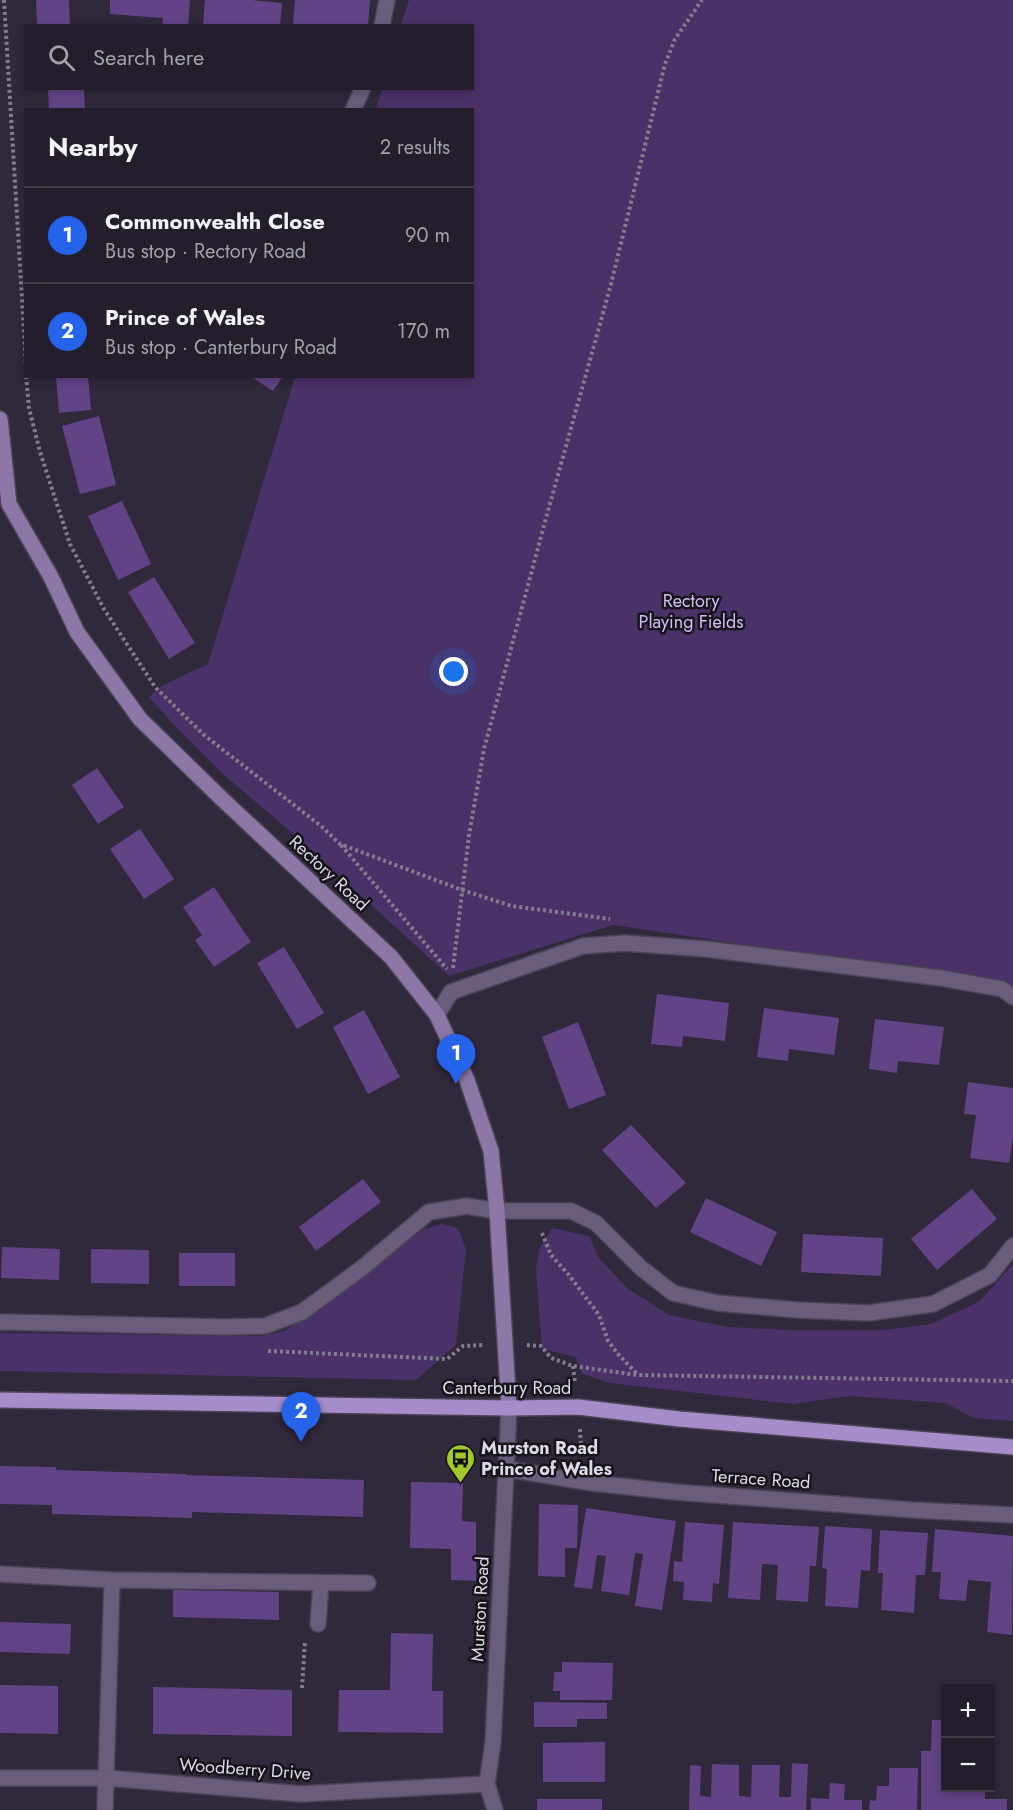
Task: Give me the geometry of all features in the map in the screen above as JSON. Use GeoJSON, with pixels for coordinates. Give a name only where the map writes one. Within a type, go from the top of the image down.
{"type":"FeatureCollection","features":[{"type":"Feature","properties":{"kind":"main road","name":"Canterbury Road"},"geometry":{"type":"LineString","coordinates":[[0,1400],[509,1408],[578,1407],[679,1419],[1013,1447]]}},
{"type":"Feature","properties":{"kind":"street"},"geometry":{"type":"LineString","coordinates":[[382,24],[387,0]]}},
{"type":"Feature","properties":{"kind":"street"},"geometry":{"type":"LineString","coordinates":[[354,108],[362,90]]}},
{"type":"Feature","properties":{"kind":"street","name":"Rectory Road"},"geometry":{"type":"LineString","coordinates":[[0,419],[4,504],[51,577],[78,632],[140,719],[391,957],[437,1015],[467,1080],[491,1151],[509,1408]]}},
{"type":"Feature","properties":{"kind":"street"},"geometry":{"type":"LineString","coordinates":[[437,1015],[451,992],[583,946],[625,943],[706,949],[941,978],[1002,988],[1013,996]]}},
{"type":"Feature","properties":{"kind":"street"},"geometry":{"type":"LineString","coordinates":[[0,1322],[266,1326],[302,1312],[363,1268],[429,1212],[467,1206],[497,1211],[572,1211],[596,1223],[641,1268],[673,1293],[717,1303],[798,1310],[868,1313],[933,1304],[990,1275],[1013,1246]]}},
{"type":"Feature","properties":{"kind":"street","name":"Murston Road"},"geometry":{"type":"LineString","coordinates":[[495,1810],[487,1784],[493,1742],[509,1408]]}},
{"type":"Feature","properties":{"kind":"street","name":"Terrace Road"},"geometry":{"type":"LineString","coordinates":[[507,1468],[592,1483],[675,1492],[913,1510],[1013,1515]]}},
{"type":"Feature","properties":{"kind":"street"},"geometry":{"type":"LineString","coordinates":[[0,1574],[112,1580],[368,1583]]}},
{"type":"Feature","properties":{"kind":"street"},"geometry":{"type":"LineString","coordinates":[[105,1810],[112,1580]]}},
{"type":"Feature","properties":{"kind":"street"},"geometry":{"type":"LineString","coordinates":[[318,1624],[321,1582]]}},
{"type":"Feature","properties":{"kind":"street","name":"Woodberry Drive"},"geometry":{"type":"LineString","coordinates":[[0,1778],[106,1778],[301,1794],[487,1784]]}},
{"type":"Feature","properties":{"kind":"path"},"geometry":{"type":"LineString","coordinates":[[4,0],[24,332]]}},
{"type":"Feature","properties":{"kind":"path"},"geometry":{"type":"LineString","coordinates":[[27,378],[29,408],[40,452],[70,544],[104,609],[154,687],[204,735],[321,826],[340,844],[452,975],[469,835],[484,749],[610,288],[665,64],[675,39],[702,0]]}},
{"type":"Feature","properties":{"kind":"path"},"geometry":{"type":"LineString","coordinates":[[340,844],[462,890],[512,906],[610,919]]}},
{"type":"Feature","properties":{"kind":"path"},"geometry":{"type":"LineString","coordinates":[[537,1212],[542,1235],[551,1255],[599,1315],[608,1341],[637,1375]]}},
{"type":"Feature","properties":{"kind":"path"},"geometry":{"type":"LineString","coordinates":[[573,1366],[637,1375],[1013,1381]]}},
{"type":"Feature","properties":{"kind":"path"},"geometry":{"type":"LineString","coordinates":[[556,1477],[582,1459],[578,1407]]}},
{"type":"Feature","properties":{"kind":"path"},"geometry":{"type":"LineString","coordinates":[[302,1688],[305,1639],[318,1624]]}},
{"type":"Feature","properties":{"kind":"green space","name":"Rectory Playing Fields"},"geometry":{"type":"Polygon","coordinates":[[[409,0],[1013,0],[1013,995],[950,975],[613,925],[449,976],[299,839],[224,775],[149,697],[163,685],[208,664],[295,378],[474,378],[474,108],[376,108],[382,90],[474,90],[474,24],[401,24],[409,0]]]}},
{"type":"Feature","properties":{"kind":"green space"},"geometry":{"type":"Polygon","coordinates":[[[442,1224],[458,1228],[466,1249],[456,1345],[416,1380],[0,1371],[0,1333],[261,1336],[285,1331],[424,1229],[442,1224]]]}},
{"type":"Feature","properties":{"kind":"green space"},"geometry":{"type":"Polygon","coordinates":[[[552,1228],[589,1236],[599,1258],[627,1288],[669,1315],[728,1327],[885,1330],[931,1324],[980,1301],[1013,1264],[1013,1421],[974,1418],[945,1403],[850,1396],[793,1404],[610,1383],[582,1374],[576,1357],[542,1349],[536,1270],[539,1249],[552,1228]]]}},
{"type":"Feature","properties":{"kind":"building"},"geometry":{"type":"Polygon","coordinates":[[[36,0],[69,0],[70,24],[37,24],[36,0]]]}},
{"type":"Feature","properties":{"kind":"building"},"geometry":{"type":"Polygon","coordinates":[[[110,0],[190,0],[188,24],[162,24],[163,18],[110,14],[110,0]]]}},
{"type":"Feature","properties":{"kind":"building"},"geometry":{"type":"Polygon","coordinates":[[[205,0],[252,0],[282,3],[280,24],[203,24],[205,0]]]}},
{"type":"Feature","properties":{"kind":"building"},"geometry":{"type":"Polygon","coordinates":[[[295,0],[370,0],[368,24],[293,24],[295,0]]]}},
{"type":"Feature","properties":{"kind":"building"},"geometry":{"type":"Polygon","coordinates":[[[48,90],[84,90],[85,108],[49,108],[48,90]]]}},
{"type":"Feature","properties":{"kind":"building"},"geometry":{"type":"Polygon","coordinates":[[[56,378],[88,378],[91,410],[59,413],[56,378]]]}},
{"type":"Feature","properties":{"kind":"building"},"geometry":{"type":"Polygon","coordinates":[[[253,378],[282,378],[273,391],[253,378]]]}},
{"type":"Feature","properties":{"kind":"building"},"geometry":{"type":"Polygon","coordinates":[[[99,416],[116,485],[80,494],[62,426],[99,416]]]}},
{"type":"Feature","properties":{"kind":"building"},"geometry":{"type":"Polygon","coordinates":[[[122,501],[151,564],[118,580],[88,516],[122,501]]]}},
{"type":"Feature","properties":{"kind":"building"},"geometry":{"type":"Polygon","coordinates":[[[154,577],[195,643],[169,659],[128,592],[154,577]]]}},
{"type":"Feature","properties":{"kind":"building"},"geometry":{"type":"Polygon","coordinates":[[[97,768],[124,807],[98,824],[72,785],[97,768]]]}},
{"type":"Feature","properties":{"kind":"building"},"geometry":{"type":"Polygon","coordinates":[[[140,829],[174,879],[144,899],[110,849],[140,829]]]}},
{"type":"Feature","properties":{"kind":"building"},"geometry":{"type":"Polygon","coordinates":[[[214,887],[251,942],[214,967],[195,940],[202,935],[183,907],[214,887]]]}},
{"type":"Feature","properties":{"kind":"building"},"geometry":{"type":"Polygon","coordinates":[[[284,947],[324,1013],[297,1029],[257,963],[284,947]]]}},
{"type":"Feature","properties":{"kind":"building"},"geometry":{"type":"Polygon","coordinates":[[[657,994],[729,1003],[725,1041],[683,1036],[682,1047],[651,1044],[657,994]]]}},
{"type":"Feature","properties":{"kind":"building"},"geometry":{"type":"Polygon","coordinates":[[[764,1008],[839,1018],[834,1055],[789,1049],[788,1061],[757,1057],[764,1008]]]}},
{"type":"Feature","properties":{"kind":"building"},"geometry":{"type":"Polygon","coordinates":[[[364,1010],[400,1077],[368,1094],[333,1027],[364,1010]]]}},
{"type":"Feature","properties":{"kind":"building"},"geometry":{"type":"Polygon","coordinates":[[[875,1019],[944,1027],[939,1065],[898,1061],[897,1073],[869,1069],[875,1019]]]}},
{"type":"Feature","properties":{"kind":"building"},"geometry":{"type":"Polygon","coordinates":[[[578,1022],[606,1095],[569,1109],[542,1037],[578,1022]]]}},
{"type":"Feature","properties":{"kind":"building"},"geometry":{"type":"Polygon","coordinates":[[[968,1082],[1013,1088],[1013,1137],[1009,1163],[970,1158],[976,1115],[964,1114],[968,1082]]]}},
{"type":"Feature","properties":{"kind":"building"},"geometry":{"type":"Polygon","coordinates":[[[631,1125],[686,1183],[656,1208],[602,1150],[631,1125]]]}},
{"type":"Feature","properties":{"kind":"building"},"geometry":{"type":"Polygon","coordinates":[[[363,1179],[381,1202],[316,1251],[299,1227],[363,1179]]]}},
{"type":"Feature","properties":{"kind":"building"},"geometry":{"type":"Polygon","coordinates":[[[972,1189],[997,1219],[937,1270],[911,1239],[972,1189]]]}},
{"type":"Feature","properties":{"kind":"building"},"geometry":{"type":"Polygon","coordinates":[[[706,1198],[777,1232],[761,1266],[690,1232],[706,1198]]]}},
{"type":"Feature","properties":{"kind":"building"},"geometry":{"type":"Polygon","coordinates":[[[803,1234],[883,1238],[881,1276],[801,1272],[803,1234]]]}},
{"type":"Feature","properties":{"kind":"building"},"geometry":{"type":"Polygon","coordinates":[[[2,1247],[60,1249],[59,1280],[1,1278],[2,1247]]]}},
{"type":"Feature","properties":{"kind":"building"},"geometry":{"type":"Polygon","coordinates":[[[91,1249],[149,1250],[149,1284],[91,1283],[91,1249]]]}},
{"type":"Feature","properties":{"kind":"building"},"geometry":{"type":"Polygon","coordinates":[[[179,1253],[235,1253],[235,1286],[179,1286],[179,1253]]]}},
{"type":"Feature","properties":{"kind":"building"},"geometry":{"type":"Polygon","coordinates":[[[0,1466],[186,1475],[364,1480],[363,1517],[192,1512],[192,1518],[52,1514],[52,1505],[0,1504],[0,1466]]]}},
{"type":"Feature","properties":{"kind":"building"},"geometry":{"type":"Polygon","coordinates":[[[411,1482],[463,1483],[462,1521],[476,1522],[476,1581],[451,1580],[451,1549],[410,1548],[411,1482]]]}},
{"type":"Feature","properties":{"kind":"building"},"geometry":{"type":"Polygon","coordinates":[[[539,1504],[578,1505],[577,1548],[565,1548],[565,1577],[538,1576],[539,1504]]]}},
{"type":"Feature","properties":{"kind":"building"},"geometry":{"type":"Polygon","coordinates":[[[586,1508],[676,1521],[662,1610],[635,1606],[643,1554],[635,1553],[629,1595],[601,1591],[606,1556],[597,1555],[592,1589],[574,1587],[586,1508]]]}},
{"type":"Feature","properties":{"kind":"building"},"geometry":{"type":"Polygon","coordinates":[[[685,1522],[724,1525],[719,1584],[713,1583],[712,1602],[683,1600],[684,1582],[673,1581],[674,1561],[682,1562],[685,1522]]]}},
{"type":"Feature","properties":{"kind":"building"},"geometry":{"type":"Polygon","coordinates":[[[733,1522],[819,1527],[816,1566],[810,1566],[808,1602],[776,1600],[778,1565],[762,1564],[760,1600],[728,1598],[733,1522]]]}},
{"type":"Feature","properties":{"kind":"building"},"geometry":{"type":"Polygon","coordinates":[[[825,1526],[872,1529],[870,1571],[861,1570],[858,1608],[825,1606],[827,1569],[822,1568],[825,1526]]]}},
{"type":"Feature","properties":{"kind":"building"},"geometry":{"type":"Polygon","coordinates":[[[935,1529],[1013,1536],[1012,1635],[987,1632],[991,1582],[968,1580],[966,1601],[939,1599],[941,1572],[932,1572],[935,1529]]]}},
{"type":"Feature","properties":{"kind":"building"},"geometry":{"type":"Polygon","coordinates":[[[880,1530],[928,1533],[925,1575],[916,1575],[914,1613],[881,1610],[883,1573],[878,1573],[880,1530]]]}},
{"type":"Feature","properties":{"kind":"building"},"geometry":{"type":"Polygon","coordinates":[[[173,1590],[279,1592],[279,1620],[173,1617],[173,1590]]]}},
{"type":"Feature","properties":{"kind":"building"},"geometry":{"type":"Polygon","coordinates":[[[0,1622],[71,1624],[70,1654],[0,1652],[0,1622]]]}},
{"type":"Feature","properties":{"kind":"building"},"geometry":{"type":"Polygon","coordinates":[[[391,1633],[433,1634],[432,1691],[443,1691],[443,1733],[338,1732],[339,1690],[390,1690],[391,1633]]]}},
{"type":"Feature","properties":{"kind":"building"},"geometry":{"type":"Polygon","coordinates":[[[562,1662],[613,1663],[612,1700],[560,1700],[560,1691],[553,1691],[554,1672],[562,1672],[562,1662]]]}},
{"type":"Feature","properties":{"kind":"building"},"geometry":{"type":"Polygon","coordinates":[[[0,1685],[58,1686],[58,1734],[0,1733],[0,1685]]]}},
{"type":"Feature","properties":{"kind":"building"},"geometry":{"type":"Polygon","coordinates":[[[153,1687],[292,1690],[292,1736],[153,1734],[153,1687]]]}},
{"type":"Feature","properties":{"kind":"building"},"geometry":{"type":"Polygon","coordinates":[[[534,1702],[607,1703],[607,1719],[577,1719],[577,1727],[534,1727],[534,1702]]]}},
{"type":"Feature","properties":{"kind":"building"},"geometry":{"type":"Polygon","coordinates":[[[932,1720],[941,1720],[941,1792],[985,1792],[985,1799],[1007,1799],[1007,1810],[921,1810],[921,1751],[931,1751],[932,1720]]]}},
{"type":"Feature","properties":{"kind":"building"},"geometry":{"type":"Polygon","coordinates":[[[605,1742],[605,1782],[543,1782],[543,1743],[605,1742]]]}},
{"type":"Feature","properties":{"kind":"building"},"geometry":{"type":"Polygon","coordinates":[[[792,1763],[808,1764],[806,1810],[689,1810],[690,1765],[701,1766],[700,1796],[711,1797],[712,1764],[739,1765],[739,1796],[751,1797],[752,1765],[780,1765],[779,1797],[791,1797],[792,1763]]]}},
{"type":"Feature","properties":{"kind":"building"},"geometry":{"type":"Polygon","coordinates":[[[889,1768],[918,1768],[917,1810],[869,1810],[870,1800],[876,1801],[877,1786],[889,1786],[889,1768]]]}},
{"type":"Feature","properties":{"kind":"building"},"geometry":{"type":"Polygon","coordinates":[[[830,1783],[845,1784],[844,1800],[862,1800],[862,1810],[811,1810],[811,1798],[829,1799],[830,1783]]]}},
{"type":"Feature","properties":{"kind":"building"},"geometry":{"type":"Polygon","coordinates":[[[537,1799],[602,1799],[602,1810],[537,1810],[537,1799]]]}},
{"type":"Feature","properties":{"kind":"place","name":"Commonwealth Close"},"geometry":{"type":"Point","coordinates":[456,1084]}},
{"type":"Feature","properties":{"kind":"place","name":"Prince of Wales"},"geometry":{"type":"Point","coordinates":[301,1442]}},
{"type":"Feature","properties":{"kind":"place","name":"Murston Road Prince of Wales"},"geometry":{"type":"Point","coordinates":[460,1484]}}]}
